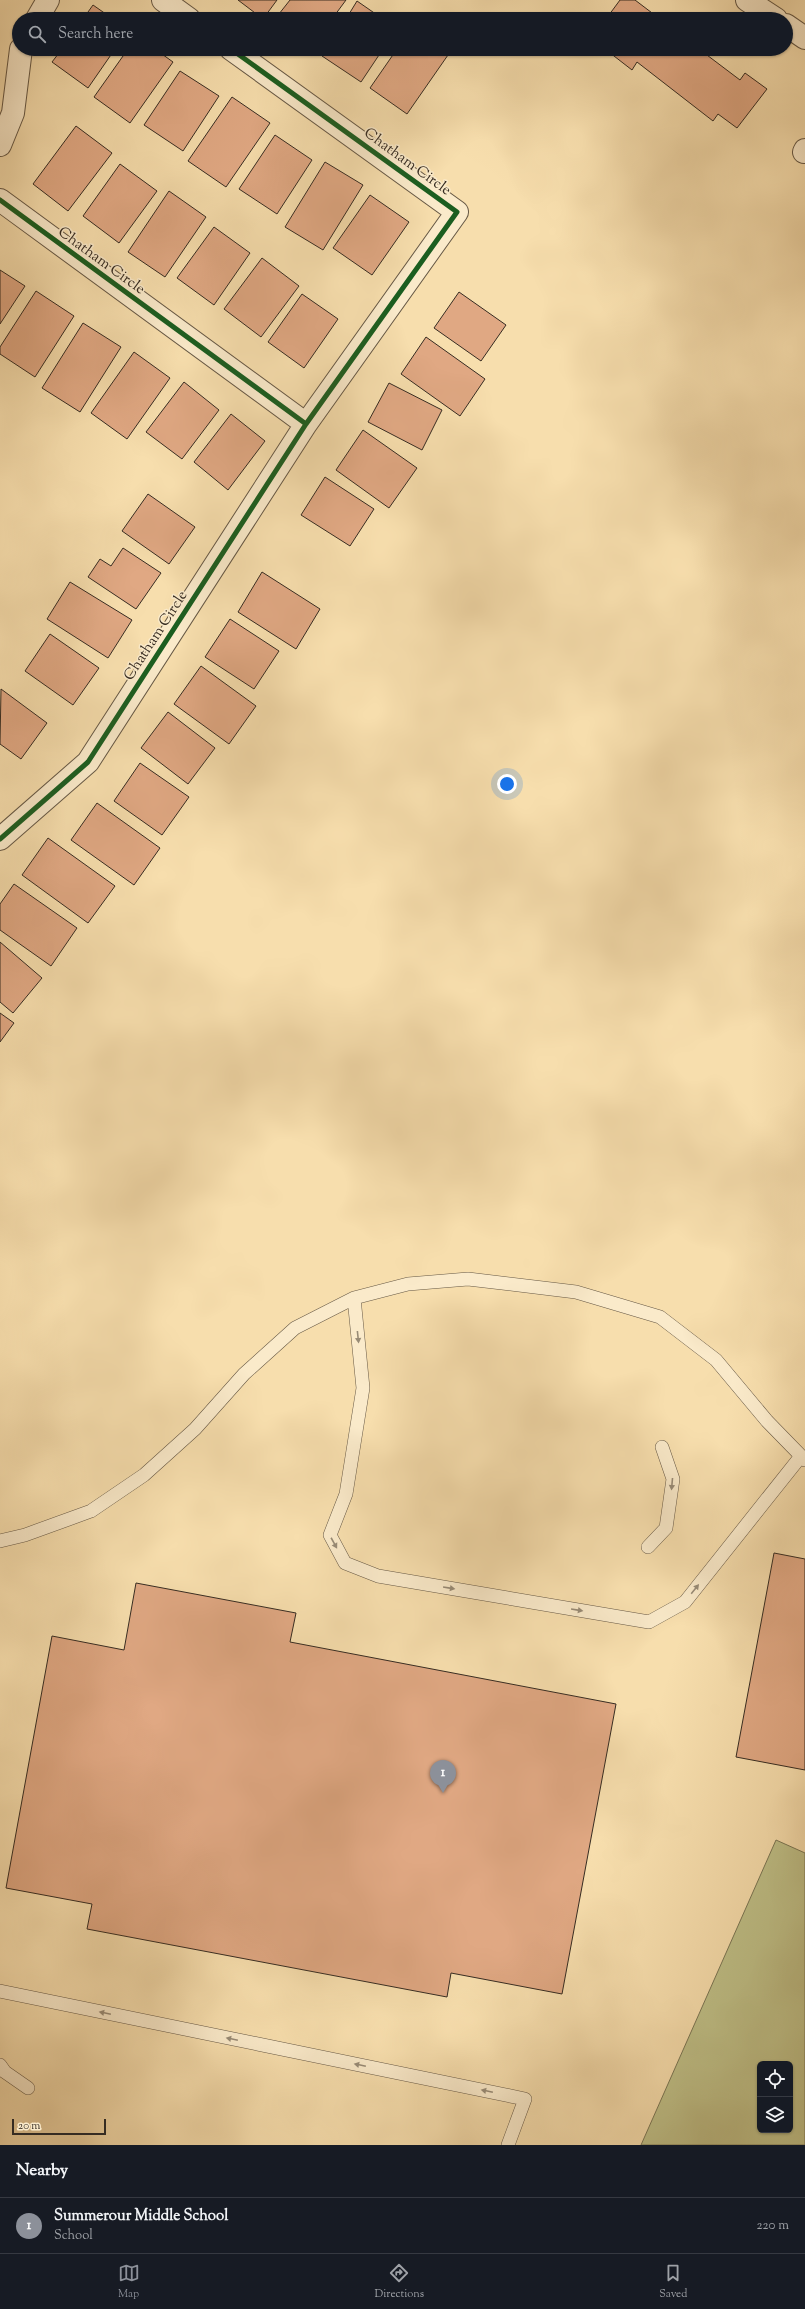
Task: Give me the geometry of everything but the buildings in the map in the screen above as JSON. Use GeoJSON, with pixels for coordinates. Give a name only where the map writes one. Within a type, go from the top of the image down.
{"type":"FeatureCollection","features":[{"type":"Feature","properties":{"kind":"street"},"geometry":{"type":"LineString","coordinates":[[41,12],[48,0]]}},
{"type":"Feature","properties":{"kind":"street"},"geometry":{"type":"LineString","coordinates":[[163,0],[179,12]]}},
{"type":"Feature","properties":{"kind":"street"},"geometry":{"type":"LineString","coordinates":[[747,0],[765,12]]}},
{"type":"Feature","properties":{"kind":"street"},"geometry":{"type":"LineString","coordinates":[[793,30],[805,38]]}},
{"type":"Feature","properties":{"kind":"street"},"geometry":{"type":"LineString","coordinates":[[0,145],[13,113],[20,56]]}},
{"type":"Feature","properties":{"kind":"street","name":"Chatham Circle"},"geometry":{"type":"LineString","coordinates":[[0,839],[88,762],[306,424],[457,212],[241,56]]}},
{"type":"Feature","properties":{"kind":"street","name":"Chatham Circle"},"geometry":{"type":"LineString","coordinates":[[0,200],[306,424]]}},
{"type":"Feature","properties":{"kind":"lane"},"geometry":{"type":"LineString","coordinates":[[0,1541],[25,1535],[91,1511],[144,1475],[195,1429],[244,1374],[295,1328],[354,1298],[408,1284],[468,1279],[576,1292],[660,1317],[716,1360],[766,1421],[803,1458],[685,1602],[649,1622],[378,1576],[345,1563],[330,1535],[346,1494],[363,1388],[354,1298]]}},
{"type":"Feature","properties":{"kind":"lane"},"geometry":{"type":"LineString","coordinates":[[648,1547],[666,1528],[673,1479],[662,1447]]}},
{"type":"Feature","properties":{"kind":"lane"},"geometry":{"type":"LineString","coordinates":[[0,1992],[525,2099],[508,2145]]}},
{"type":"Feature","properties":{"kind":"lane"},"geometry":{"type":"LineString","coordinates":[[0,2065],[5,2072],[28,2088]]}},
{"type":"Feature","properties":{"kind":"green space"},"geometry":{"type":"Polygon","coordinates":[[[776,1840],[805,1853],[805,2145],[641,2145],[776,1840]]]}},
{"type":"Feature","properties":{"kind":"cycle path"},"geometry":{"type":"LineString","coordinates":[[0,839],[88,762],[306,424],[457,212],[241,56]]}},
{"type":"Feature","properties":{"kind":"cycle path"},"geometry":{"type":"LineString","coordinates":[[0,200],[306,424]]}},
{"type":"Feature","properties":{"kind":"place","name":"Summerour Middle School"},"geometry":{"type":"Point","coordinates":[443,1793]}}]}
